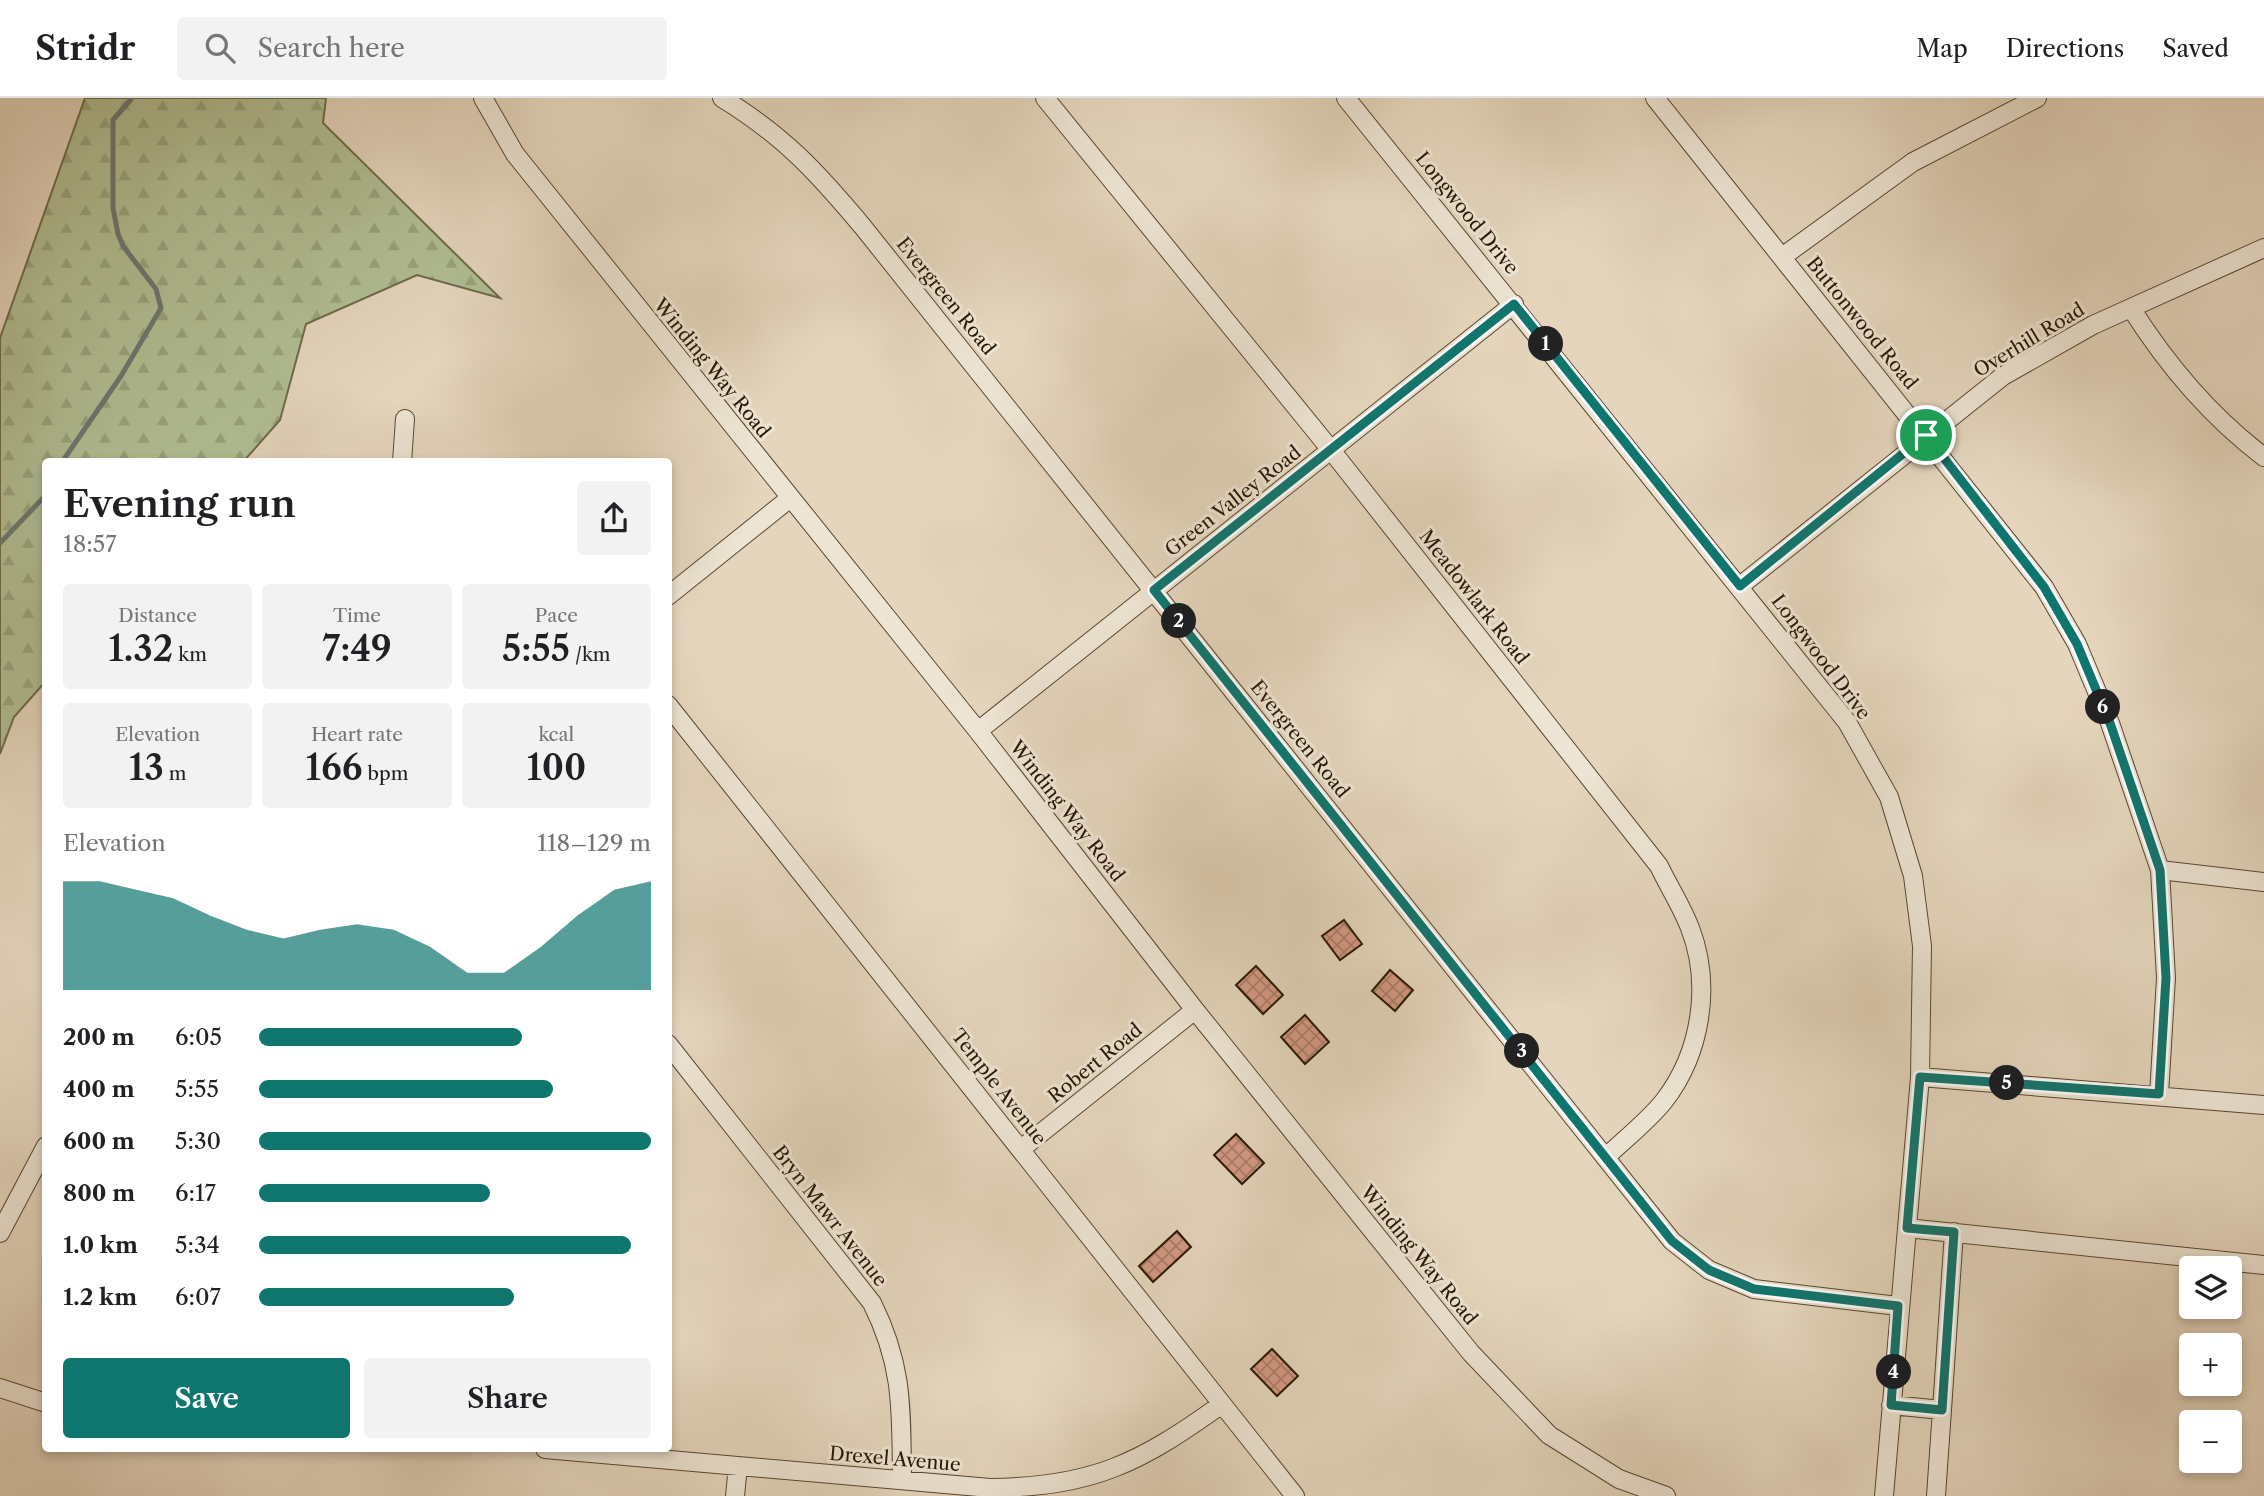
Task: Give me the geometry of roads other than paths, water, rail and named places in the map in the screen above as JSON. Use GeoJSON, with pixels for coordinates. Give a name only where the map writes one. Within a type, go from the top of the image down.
{"type":"FeatureCollection","features":[{"type":"Feature","properties":{"kind":"street","name":"Winding Way Road"},"geometry":{"type":"LineString","coordinates":[[483,98],[514,154],[978,731],[1195,1010],[1471,1353],[1530,1418],[1604,1471],[1666,1496]]}},
{"type":"Feature","properties":{"kind":"street","name":"Evergreen Road"},"geometry":{"type":"LineString","coordinates":[[722,98],[761,122],[810,165],[1154,590],[1672,1241],[1709,1270],[1754,1289],[1898,1306]]}},
{"type":"Feature","properties":{"kind":"street","name":"Meadowlark Road"},"geometry":{"type":"LineString","coordinates":[[1045,98],[1331,450],[1659,866],[1690,928],[1700,964],[1701,1014],[1689,1059],[1664,1101],[1606,1157]]}},
{"type":"Feature","properties":{"kind":"street","name":"Longwood Drive"},"geometry":{"type":"LineString","coordinates":[[1346,98],[1847,722],[1889,797],[1913,876],[1922,946],[1920,1077],[1898,1306],[1884,1496]]}},
{"type":"Feature","properties":{"kind":"street","name":"Buttonwood Road"},"geometry":{"type":"LineString","coordinates":[[1655,98],[1926,435],[2044,587],[2077,644],[2110,723],[2160,870],[2166,978],[2159,1094]]}},
{"type":"Feature","properties":{"kind":"street"},"geometry":{"type":"LineString","coordinates":[[1782,257],[1913,162],[2037,98]]}},
{"type":"Feature","properties":{"kind":"street","name":"Overhill Road"},"geometry":{"type":"LineString","coordinates":[[1740,586],[2003,376],[2093,324],[2264,248]]}},
{"type":"Feature","properties":{"kind":"street","name":"Green Valley Road"},"geometry":{"type":"LineString","coordinates":[[978,731],[1514,304]]}},
{"type":"Feature","properties":{"kind":"street"},"geometry":{"type":"LineString","coordinates":[[2131,308],[2161,355],[2204,404],[2264,457]]}},
{"type":"Feature","properties":{"kind":"street"},"geometry":{"type":"LineString","coordinates":[[402,458],[405,419]]}},
{"type":"Feature","properties":{"kind":"street"},"geometry":{"type":"LineString","coordinates":[[672,593],[789,499]]}},
{"type":"Feature","properties":{"kind":"street","name":"Temple Avenue"},"geometry":{"type":"LineString","coordinates":[[672,710],[1295,1496]]}},
{"type":"Feature","properties":{"kind":"street"},"geometry":{"type":"LineString","coordinates":[[2160,870],[2264,882]]}},
{"type":"Feature","properties":{"kind":"street","name":"Robert Road"},"geometry":{"type":"LineString","coordinates":[[1021,1149],[1195,1010]]}},
{"type":"Feature","properties":{"kind":"street","name":"Bryn Mawr Avenue"},"geometry":{"type":"LineString","coordinates":[[672,1049],[872,1303],[890,1342],[900,1381],[902,1480]]}},
{"type":"Feature","properties":{"kind":"street"},"geometry":{"type":"LineString","coordinates":[[1920,1077],[2159,1094],[2264,1105]]}},
{"type":"Feature","properties":{"kind":"street"},"geometry":{"type":"LineString","coordinates":[[0,1233],[42,1154]]}},
{"type":"Feature","properties":{"kind":"street"},"geometry":{"type":"LineString","coordinates":[[1907,1228],[2264,1265]]}},
{"type":"Feature","properties":{"kind":"street"},"geometry":{"type":"LineString","coordinates":[[1936,1496],[1954,1232]]}},
{"type":"Feature","properties":{"kind":"street"},"geometry":{"type":"LineString","coordinates":[[0,1388],[42,1402]]}},
{"type":"Feature","properties":{"kind":"street","name":"Drexel Avenue"},"geometry":{"type":"LineString","coordinates":[[627,1452],[738,1466],[990,1488],[1063,1484],[1103,1473],[1156,1448],[1222,1404]]}},
{"type":"Feature","properties":{"kind":"street"},"geometry":{"type":"LineString","coordinates":[[1891,1405],[1942,1410]]}},
{"type":"Feature","properties":{"kind":"street"},"geometry":{"type":"LineString","coordinates":[[735,1496],[738,1466]]}},
{"type":"Feature","properties":{"kind":"waterway"},"geometry":{"type":"LineString","coordinates":[[65,458],[121,376],[161,308],[156,289],[123,246],[113,208],[113,120],[132,98]]}},
{"type":"Feature","properties":{"kind":"waterway"},"geometry":{"type":"LineString","coordinates":[[0,543],[42,499]]}}]}
